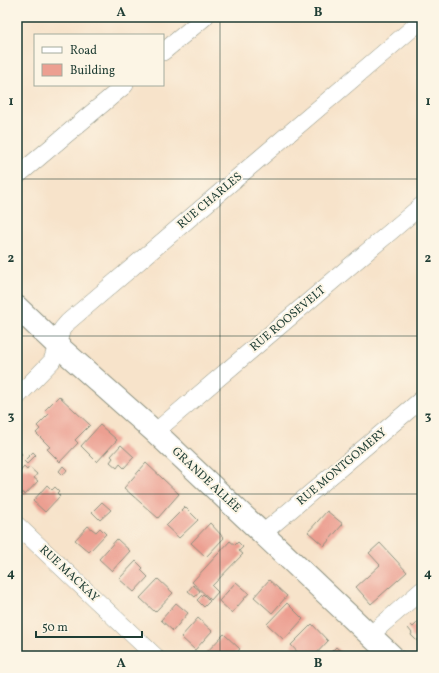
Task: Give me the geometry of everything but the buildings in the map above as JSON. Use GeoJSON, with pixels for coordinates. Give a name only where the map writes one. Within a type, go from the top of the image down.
{"type":"FeatureCollection","features":[{"type":"Feature","properties":{"kind":"main road","name":"GRANDE ALLÉE"},"geometry":{"type":"LineString","coordinates":[[17,307],[57,345],[155,432],[392,656]]}},
{"type":"Feature","properties":{"kind":"street"},"geometry":{"type":"LineString","coordinates":[[164,51],[204,17]]}},
{"type":"Feature","properties":{"kind":"street","name":"RUE CHARLES"},"geometry":{"type":"LineString","coordinates":[[17,396],[52,361],[62,329],[68,322],[422,20]]}},
{"type":"Feature","properties":{"kind":"street"},"geometry":{"type":"LineString","coordinates":[[17,176],[124,86]]}},
{"type":"Feature","properties":{"kind":"street","name":"RUE ROOSEVELT"},"geometry":{"type":"LineString","coordinates":[[155,432],[422,205]]}},
{"type":"Feature","properties":{"kind":"street","name":"RUE MONTGOMERY"},"geometry":{"type":"LineString","coordinates":[[262,534],[422,399]]}},
{"type":"Feature","properties":{"kind":"street","name":"RUE MACKAY"},"geometry":{"type":"LineString","coordinates":[[17,525],[155,656]]}},
{"type":"Feature","properties":{"kind":"street"},"geometry":{"type":"LineString","coordinates":[[370,635],[422,590]]}}]}
